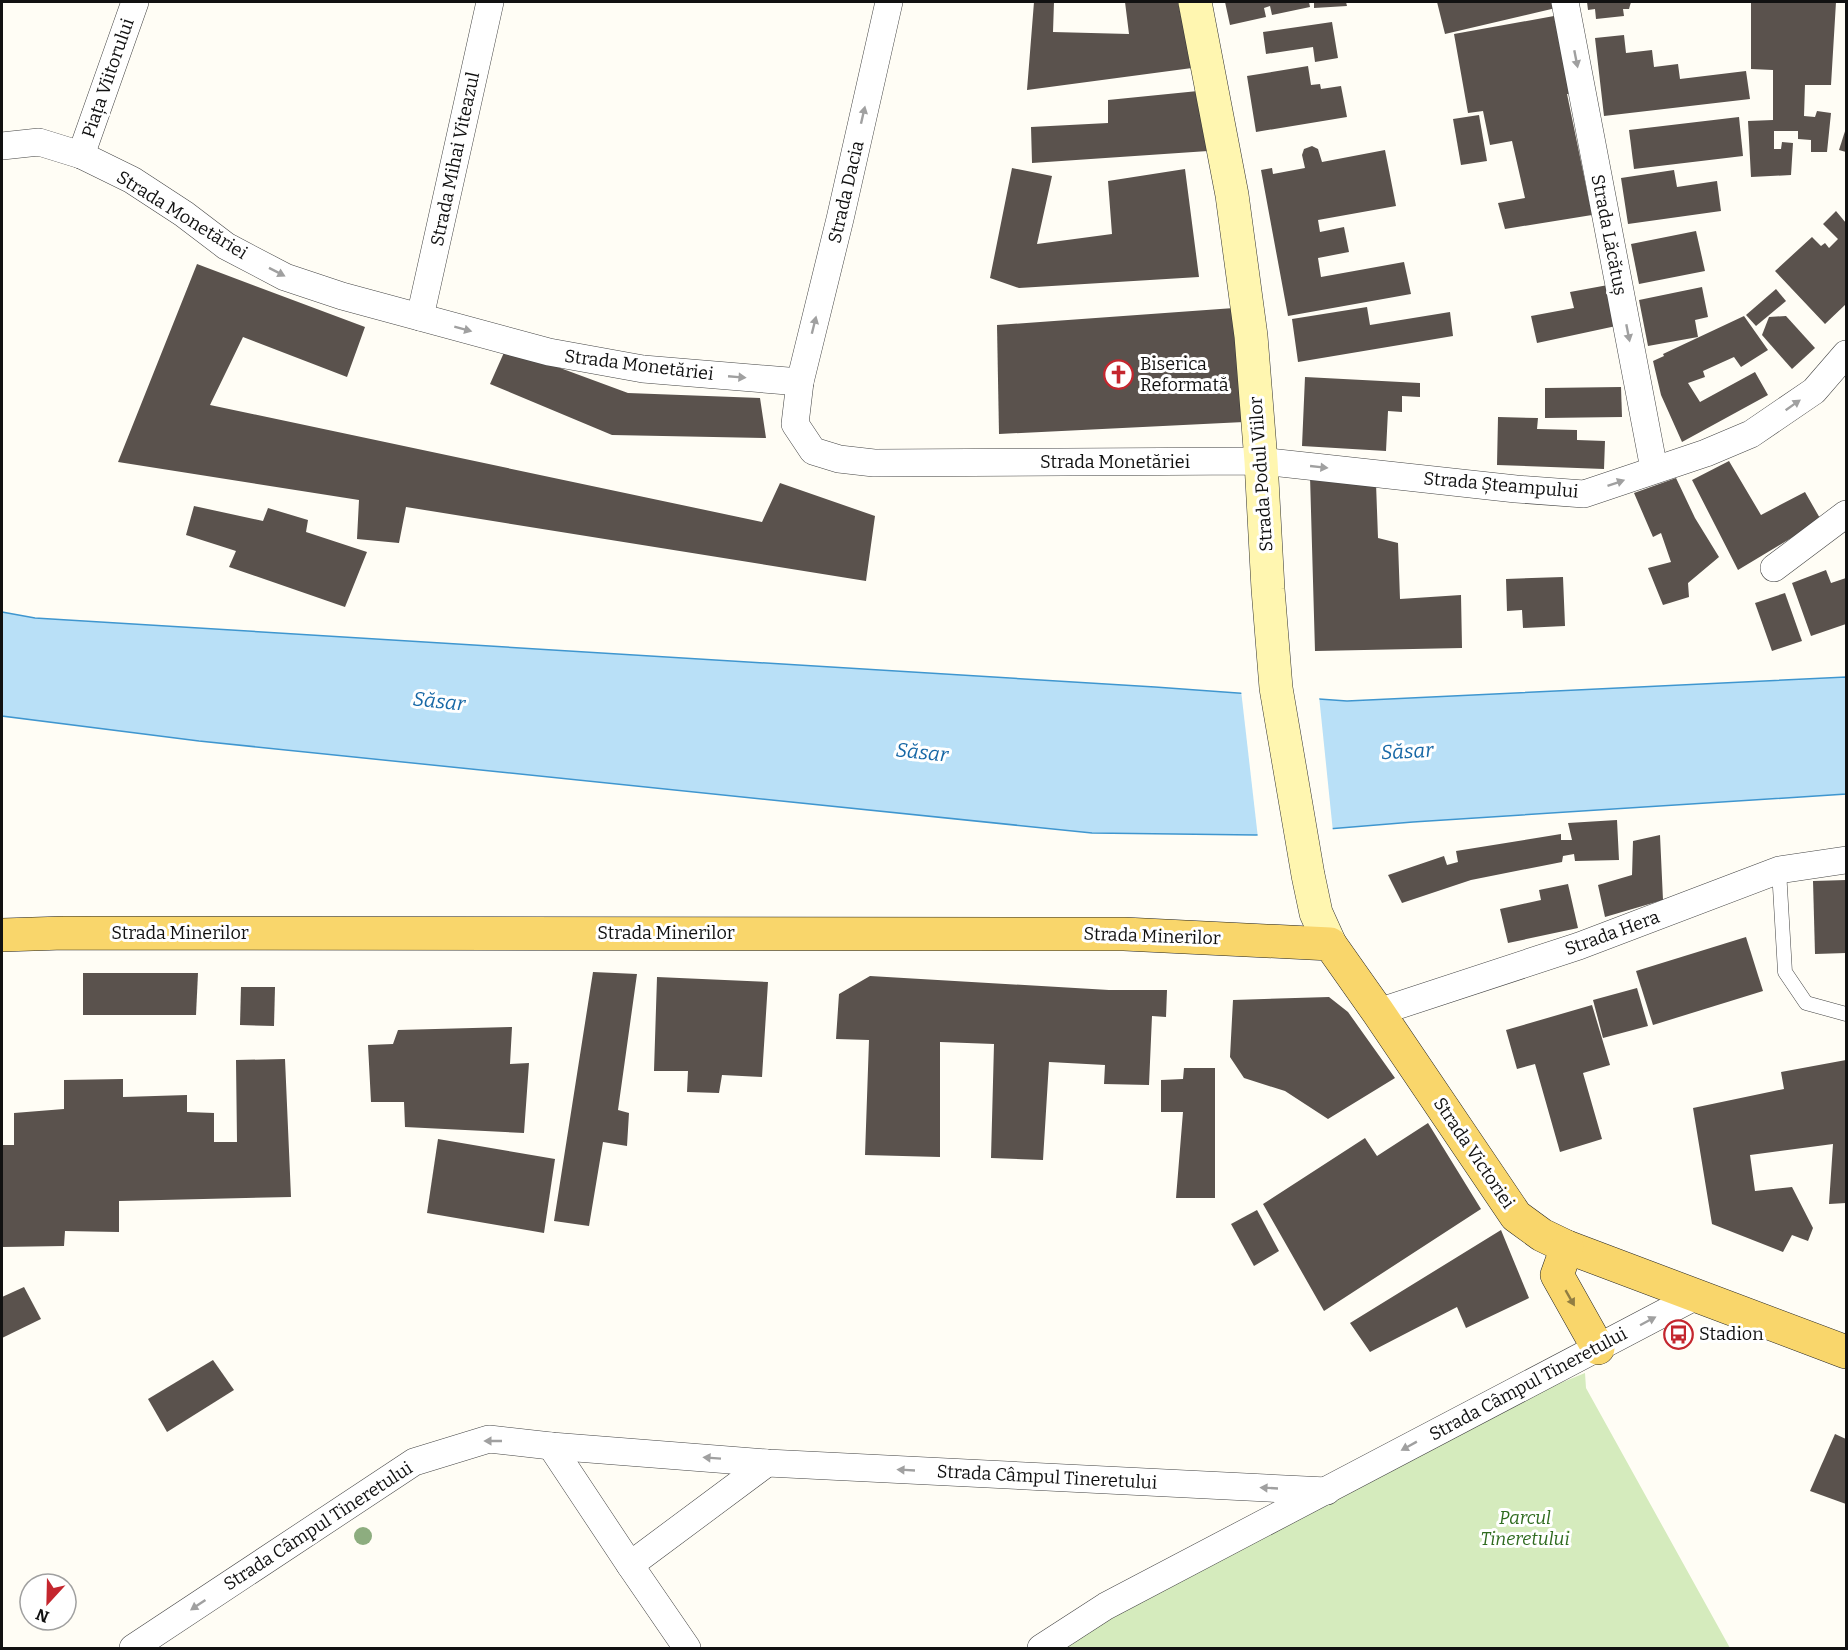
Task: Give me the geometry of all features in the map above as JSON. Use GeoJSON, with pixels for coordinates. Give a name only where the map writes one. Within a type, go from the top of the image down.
{"type":"FeatureCollection","features":[{"type":"Feature","properties":{"kind":"main road","name":"Strada Podul Viilor"},"geometry":{"type":"LineString","coordinates":[[1195,2],[1232,195],[1251,336],[1276,688],[1316,913],[1330,944]]}},
{"type":"Feature","properties":{"kind":"main road","name":"Strada Minerilor"},"geometry":{"type":"LineString","coordinates":[[2,935],[64,933],[1112,933],[1330,944]]}},
{"type":"Feature","properties":{"kind":"main road","name":"Strada Victoriei"},"geometry":{"type":"LineString","coordinates":[[1330,944],[1516,1216],[1542,1235],[1568,1247],[1846,1352]]}},
{"type":"Feature","properties":{"kind":"main road"},"geometry":{"type":"LineString","coordinates":[[1568,1247],[1557,1275],[1598,1347]]}},
{"type":"Feature","properties":{"kind":"street","name":"Piața Viitorului"},"geometry":{"type":"LineString","coordinates":[[81,155],[135,2]]}},
{"type":"Feature","properties":{"kind":"street","name":"Strada Mihai Viteazul"},"geometry":{"type":"LineString","coordinates":[[420,317],[490,2]]}},
{"type":"Feature","properties":{"kind":"street","name":"Strada Dacia"},"geometry":{"type":"LineString","coordinates":[[800,382],[889,2]]}},
{"type":"Feature","properties":{"kind":"street","name":"Strada Lăcătuș"},"geometry":{"type":"LineString","coordinates":[[1565,2],[1654,470]]}},
{"type":"Feature","properties":{"kind":"street","name":"Strada Monetăriei"},"geometry":{"type":"LineString","coordinates":[[2,146],[39,142],[81,155],[132,180],[184,214],[226,246],[285,277],[342,296],[549,352],[643,369],[800,382],[795,424],[813,451],[839,459],[874,463],[1261,461]]}},
{"type":"Feature","properties":{"kind":"street","name":"Strada Șteampului"},"geometry":{"type":"LineString","coordinates":[[1261,461],[1505,488],[1584,494],[1706,453],[1751,434],[1814,391],[1846,354]]}},
{"type":"Feature","properties":{"kind":"street"},"geometry":{"type":"LineString","coordinates":[[1774,568],[1846,514]]}},
{"type":"Feature","properties":{"kind":"street","name":"Strada Hera"},"geometry":{"type":"LineString","coordinates":[[1378,1012],[1579,946],[1779,870],[1846,860]]}},
{"type":"Feature","properties":{"kind":"street","name":"Strada Câmpul Tineretului"},"geometry":{"type":"LineString","coordinates":[[1041,1648],[1106,1606],[1698,1295]]}},
{"type":"Feature","properties":{"kind":"street","name":"Strada Câmpul Tineretului"},"geometry":{"type":"LineString","coordinates":[[134,1648],[414,1462],[489,1439],[767,1463],[1327,1491]]}},
{"type":"Feature","properties":{"kind":"street"},"geometry":{"type":"LineString","coordinates":[[551,1446],[687,1648]]}},
{"type":"Feature","properties":{"kind":"street"},"geometry":{"type":"LineString","coordinates":[[630,1565],[767,1463]]}},
{"type":"Feature","properties":{"kind":"lane"},"geometry":{"type":"LineString","coordinates":[[1779,870],[1785,972],[1806,1003],[1846,1014]]}},
{"type":"Feature","properties":{"kind":"green space","name":"Parcul Tineretului"},"geometry":{"type":"Polygon","coordinates":[[[1585,1373],[1586,1388],[1730,1648],[1061,1648],[1106,1606],[1424,1438],[1585,1373]]]}},
{"type":"Feature","properties":{"kind":"water","name":"Săsar"},"geometry":{"type":"Polygon","coordinates":[[[2,612],[35,618],[1155,687],[1347,701],[1846,677],[1846,794],[1413,822],[1256,835],[1092,833],[199,741],[2,716],[2,612]]]}},
{"type":"Feature","properties":{"kind":"pier"},"geometry":{"type":"Polygon","coordinates":[[[1241,690],[1319,696],[1333,832],[1258,838],[1241,690]]]}},
{"type":"Feature","properties":{"kind":"building"},"geometry":{"type":"Polygon","coordinates":[[[1034,2],[1054,2],[1053,32],[1129,34],[1125,2],[1178,2],[1192,68],[1027,90],[1034,2]]]}},
{"type":"Feature","properties":{"kind":"building"},"geometry":{"type":"Polygon","coordinates":[[[1225,2],[1309,2],[1310,7],[1272,15],[1270,6],[1264,8],[1266,17],[1230,25],[1225,2]]]}},
{"type":"Feature","properties":{"kind":"building"},"geometry":{"type":"Polygon","coordinates":[[[1314,2],[1346,2],[1347,6],[1314,8],[1314,2]]]}},
{"type":"Feature","properties":{"kind":"building"},"geometry":{"type":"Polygon","coordinates":[[[1437,2],[1559,2],[1560,7],[1445,34],[1437,2]]]}},
{"type":"Feature","properties":{"kind":"building"},"geometry":{"type":"Polygon","coordinates":[[[1587,2],[1631,2],[1629,9],[1623,9],[1624,16],[1596,19],[1595,9],[1588,10],[1587,2]]]}},
{"type":"Feature","properties":{"kind":"building"},"geometry":{"type":"Polygon","coordinates":[[[1751,2],[1836,2],[1831,85],[1805,85],[1804,116],[1815,117],[1817,111],[1831,113],[1827,152],[1811,152],[1811,140],[1798,139],[1798,131],[1774,131],[1774,149],[1781,149],[1782,142],[1793,143],[1791,175],[1751,177],[1748,121],[1773,120],[1773,70],[1751,69],[1751,2]]]}},
{"type":"Feature","properties":{"kind":"building"},"geometry":{"type":"Polygon","coordinates":[[[1554,16],[1569,94],[1567,94],[1592,215],[1505,229],[1498,203],[1525,198],[1512,141],[1490,145],[1483,111],[1468,113],[1454,34],[1554,16]]]}},
{"type":"Feature","properties":{"kind":"building"},"geometry":{"type":"Polygon","coordinates":[[[1332,22],[1338,58],[1315,62],[1313,47],[1266,54],[1263,32],[1332,22]]]}},
{"type":"Feature","properties":{"kind":"building"},"geometry":{"type":"Polygon","coordinates":[[[1624,35],[1626,53],[1652,50],[1654,67],[1678,64],[1680,79],[1746,71],[1750,99],[1604,116],[1595,38],[1624,35]]]}},
{"type":"Feature","properties":{"kind":"building"},"geometry":{"type":"Polygon","coordinates":[[[1308,66],[1311,85],[1320,84],[1321,89],[1341,86],[1347,117],[1256,132],[1247,76],[1308,66]]]}},
{"type":"Feature","properties":{"kind":"building"},"geometry":{"type":"Polygon","coordinates":[[[1198,91],[1208,151],[1032,163],[1031,127],[1108,123],[1108,100],[1198,91]]]}},
{"type":"Feature","properties":{"kind":"building"},"geometry":{"type":"Polygon","coordinates":[[[1479,115],[1487,161],[1461,165],[1453,119],[1479,115]]]}},
{"type":"Feature","properties":{"kind":"building"},"geometry":{"type":"Polygon","coordinates":[[[1739,117],[1743,156],[1634,169],[1629,130],[1739,117]]]}},
{"type":"Feature","properties":{"kind":"building"},"geometry":{"type":"Polygon","coordinates":[[[1846,128],[1846,152],[1839,150],[1846,128]]]}},
{"type":"Feature","properties":{"kind":"building"},"geometry":{"type":"Polygon","coordinates":[[[1312,146],[1318,149],[1322,162],[1385,150],[1396,206],[1318,220],[1320,232],[1344,227],[1349,252],[1318,258],[1321,277],[1404,262],[1411,294],[1288,316],[1261,170],[1272,168],[1273,174],[1305,168],[1302,155],[1304,149],[1312,146]]]}},
{"type":"Feature","properties":{"kind":"building"},"geometry":{"type":"Polygon","coordinates":[[[1012,168],[1052,176],[1037,244],[1112,234],[1108,181],[1185,169],[1199,277],[1019,288],[990,278],[1012,168]]]}},
{"type":"Feature","properties":{"kind":"building"},"geometry":{"type":"Polygon","coordinates":[[[1674,170],[1677,187],[1717,181],[1721,211],[1628,224],[1621,178],[1674,170]]]}},
{"type":"Feature","properties":{"kind":"building"},"geometry":{"type":"Polygon","coordinates":[[[1836,211],[1846,223],[1846,304],[1825,324],[1775,271],[1812,237],[1821,246],[1825,243],[1829,248],[1838,239],[1823,224],[1836,211]]]}},
{"type":"Feature","properties":{"kind":"building"},"geometry":{"type":"Polygon","coordinates":[[[1696,231],[1705,271],[1639,284],[1631,244],[1696,231]]]}},
{"type":"Feature","properties":{"kind":"building"},"geometry":{"type":"Polygon","coordinates":[[[197,264],[365,327],[347,377],[243,337],[210,405],[762,522],[780,483],[875,516],[866,581],[406,507],[399,543],[357,539],[359,500],[118,462],[197,264]]]}},
{"type":"Feature","properties":{"kind":"building"},"geometry":{"type":"Polygon","coordinates":[[[1608,285],[1616,326],[1537,343],[1531,316],[1574,308],[1570,292],[1608,285]]]}},
{"type":"Feature","properties":{"kind":"building"},"geometry":{"type":"Polygon","coordinates":[[[1702,287],[1708,317],[1695,320],[1698,337],[1648,346],[1639,300],[1702,287]]]}},
{"type":"Feature","properties":{"kind":"building"},"geometry":{"type":"Polygon","coordinates":[[[1776,289],[1786,301],[1756,326],[1746,315],[1776,289]]]}},
{"type":"Feature","properties":{"kind":"building"},"geometry":{"type":"Polygon","coordinates":[[[1367,307],[1370,325],[1450,312],[1453,336],[1298,362],[1292,319],[1367,307]]]}},
{"type":"Feature","properties":{"kind":"building","name":"Biserica Reformată"},"geometry":{"type":"Polygon","coordinates":[[[1234,308],[1244,422],[999,434],[997,325],[1234,308]]]}},
{"type":"Feature","properties":{"kind":"building"},"geometry":{"type":"Polygon","coordinates":[[[1744,316],[1768,350],[1741,367],[1734,357],[1703,371],[1705,377],[1688,383],[1700,402],[1755,372],[1768,395],[1682,442],[1661,395],[1653,361],[1664,356],[1663,354],[1744,316]]]}},
{"type":"Feature","properties":{"kind":"building"},"geometry":{"type":"Polygon","coordinates":[[[1786,316],[1815,348],[1792,369],[1762,335],[1769,317],[1786,316]]]}},
{"type":"Feature","properties":{"kind":"building"},"geometry":{"type":"Polygon","coordinates":[[[506,348],[628,393],[760,398],[766,438],[612,435],[490,384],[506,348]]]}},
{"type":"Feature","properties":{"kind":"building"},"geometry":{"type":"Polygon","coordinates":[[[1305,377],[1420,383],[1420,397],[1402,396],[1402,412],[1388,411],[1386,451],[1302,446],[1305,377]]]}},
{"type":"Feature","properties":{"kind":"building"},"geometry":{"type":"Polygon","coordinates":[[[1621,387],[1622,417],[1545,418],[1545,388],[1621,387]]]}},
{"type":"Feature","properties":{"kind":"building"},"geometry":{"type":"Polygon","coordinates":[[[1498,417],[1538,418],[1537,429],[1577,430],[1577,440],[1605,441],[1604,469],[1497,465],[1498,417]]]}},
{"type":"Feature","properties":{"kind":"building"},"geometry":{"type":"Polygon","coordinates":[[[1729,461],[1761,515],[1805,492],[1821,520],[1738,570],[1692,480],[1729,461]]]}},
{"type":"Feature","properties":{"kind":"building"},"geometry":{"type":"Polygon","coordinates":[[[1310,476],[1376,483],[1378,538],[1398,543],[1400,599],[1461,595],[1462,648],[1315,651],[1310,476]]]}},
{"type":"Feature","properties":{"kind":"building"},"geometry":{"type":"Polygon","coordinates":[[[1676,478],[1695,518],[1719,557],[1688,583],[1689,597],[1663,605],[1648,568],[1671,562],[1661,533],[1653,537],[1634,493],[1676,478]]]}},
{"type":"Feature","properties":{"kind":"building"},"geometry":{"type":"Polygon","coordinates":[[[194,506],[263,521],[268,508],[308,520],[306,532],[367,552],[345,607],[229,567],[236,551],[186,535],[194,506]]]}},
{"type":"Feature","properties":{"kind":"building"},"geometry":{"type":"Polygon","coordinates":[[[1826,570],[1831,583],[1846,578],[1846,624],[1811,636],[1792,583],[1826,570]]]}},
{"type":"Feature","properties":{"kind":"building"},"geometry":{"type":"Polygon","coordinates":[[[1563,577],[1565,626],[1523,628],[1522,610],[1507,611],[1506,579],[1563,577]]]}},
{"type":"Feature","properties":{"kind":"building"},"geometry":{"type":"Polygon","coordinates":[[[1785,593],[1802,641],[1772,651],[1755,603],[1785,593]]]}},
{"type":"Feature","properties":{"kind":"building"},"geometry":{"type":"Polygon","coordinates":[[[1617,820],[1619,860],[1575,861],[1574,854],[1563,856],[1562,862],[1471,880],[1402,903],[1388,875],[1444,856],[1447,865],[1458,862],[1456,851],[1561,834],[1561,840],[1572,840],[1568,823],[1617,820]]]}},
{"type":"Feature","properties":{"kind":"building"},"geometry":{"type":"Polygon","coordinates":[[[1660,835],[1663,900],[1605,917],[1598,885],[1632,875],[1633,841],[1660,835]]]}},
{"type":"Feature","properties":{"kind":"building"},"geometry":{"type":"Polygon","coordinates":[[[1846,880],[1846,953],[1815,954],[1813,881],[1846,880]]]}},
{"type":"Feature","properties":{"kind":"building"},"geometry":{"type":"Polygon","coordinates":[[[1568,884],[1578,928],[1508,943],[1500,909],[1541,900],[1539,890],[1568,884]]]}},
{"type":"Feature","properties":{"kind":"building"},"geometry":{"type":"Polygon","coordinates":[[[1746,937],[1763,991],[1653,1025],[1636,971],[1746,937]]]}},
{"type":"Feature","properties":{"kind":"building"},"geometry":{"type":"Polygon","coordinates":[[[593,972],[637,974],[618,1110],[629,1113],[627,1146],[603,1142],[589,1226],[554,1221],[593,972]]]}},
{"type":"Feature","properties":{"kind":"building"},"geometry":{"type":"Polygon","coordinates":[[[83,973],[198,973],[196,1015],[83,1015],[83,973]]]}},
{"type":"Feature","properties":{"kind":"building"},"geometry":{"type":"Polygon","coordinates":[[[870,976],[1109,990],[1167,990],[1166,1017],[1152,1016],[1149,1085],[1104,1084],[1105,1065],[1049,1062],[1043,1160],[991,1158],[994,1044],[940,1042],[940,1157],[865,1155],[869,1040],[836,1039],[839,994],[870,976]]]}},
{"type":"Feature","properties":{"kind":"building"},"geometry":{"type":"Polygon","coordinates":[[[657,977],[768,982],[762,1077],[722,1075],[719,1093],[687,1092],[688,1071],[654,1071],[657,977]]]}},
{"type":"Feature","properties":{"kind":"building"},"geometry":{"type":"Polygon","coordinates":[[[241,987],[275,987],[274,1026],[240,1025],[241,987]]]}},
{"type":"Feature","properties":{"kind":"building"},"geometry":{"type":"Polygon","coordinates":[[[1637,988],[1648,1026],[1603,1038],[1593,1000],[1637,988]]]}},
{"type":"Feature","properties":{"kind":"building"},"geometry":{"type":"Polygon","coordinates":[[[1329,997],[1348,1012],[1395,1078],[1328,1119],[1285,1091],[1244,1078],[1230,1057],[1233,1000],[1329,997]]]}},
{"type":"Feature","properties":{"kind":"building"},"geometry":{"type":"Polygon","coordinates":[[[1592,1005],[1610,1065],[1583,1073],[1602,1139],[1560,1152],[1535,1064],[1517,1069],[1506,1030],[1592,1005]]]}},
{"type":"Feature","properties":{"kind":"building"},"geometry":{"type":"Polygon","coordinates":[[[512,1027],[510,1064],[529,1063],[524,1133],[405,1127],[404,1102],[371,1102],[368,1045],[393,1044],[398,1030],[512,1027]]]}},
{"type":"Feature","properties":{"kind":"building"},"geometry":{"type":"Polygon","coordinates":[[[285,1059],[291,1197],[119,1201],[119,1232],[65,1231],[64,1246],[2,1247],[2,1145],[14,1145],[14,1113],[64,1109],[64,1080],[123,1079],[123,1097],[187,1095],[187,1112],[214,1113],[214,1142],[237,1142],[236,1060],[285,1059]]]}},
{"type":"Feature","properties":{"kind":"building"},"geometry":{"type":"Polygon","coordinates":[[[1846,1060],[1846,1203],[1829,1204],[1833,1144],[1750,1155],[1755,1191],[1792,1187],[1813,1228],[1808,1241],[1792,1235],[1783,1252],[1712,1224],[1693,1108],[1784,1089],[1781,1072],[1846,1060]]]}},
{"type":"Feature","properties":{"kind":"building"},"geometry":{"type":"Polygon","coordinates":[[[1184,1068],[1215,1068],[1215,1198],[1176,1198],[1183,1112],[1161,1112],[1161,1080],[1183,1079],[1184,1068]]]}},
{"type":"Feature","properties":{"kind":"building"},"geometry":{"type":"Polygon","coordinates":[[[1428,1123],[1481,1209],[1324,1311],[1263,1204],[1365,1138],[1377,1156],[1428,1123]]]}},
{"type":"Feature","properties":{"kind":"building"},"geometry":{"type":"Polygon","coordinates":[[[438,1139],[555,1159],[544,1233],[427,1213],[438,1139]]]}},
{"type":"Feature","properties":{"kind":"building"},"geometry":{"type":"Polygon","coordinates":[[[1257,1210],[1279,1251],[1254,1266],[1231,1224],[1257,1210]]]}},
{"type":"Feature","properties":{"kind":"building"},"geometry":{"type":"Polygon","coordinates":[[[1501,1230],[1529,1298],[1466,1328],[1457,1307],[1370,1352],[1350,1323],[1501,1230]]]}},
{"type":"Feature","properties":{"kind":"building"},"geometry":{"type":"Polygon","coordinates":[[[24,1287],[41,1319],[2,1338],[2,1297],[24,1287]]]}},
{"type":"Feature","properties":{"kind":"building"},"geometry":{"type":"Polygon","coordinates":[[[213,1360],[234,1390],[167,1432],[148,1399],[213,1360]]]}},
{"type":"Feature","properties":{"kind":"building"},"geometry":{"type":"Polygon","coordinates":[[[1835,1434],[1846,1439],[1846,1504],[1810,1491],[1835,1434]]]}},
{"type":"Feature","properties":{"kind":"place","name":"Biserica Reformată"},"geometry":{"type":"Point","coordinates":[1119,374]}},
{"type":"Feature","properties":{"kind":"place","name":"Stadion"},"geometry":{"type":"Point","coordinates":[1678,1334]}}]}
